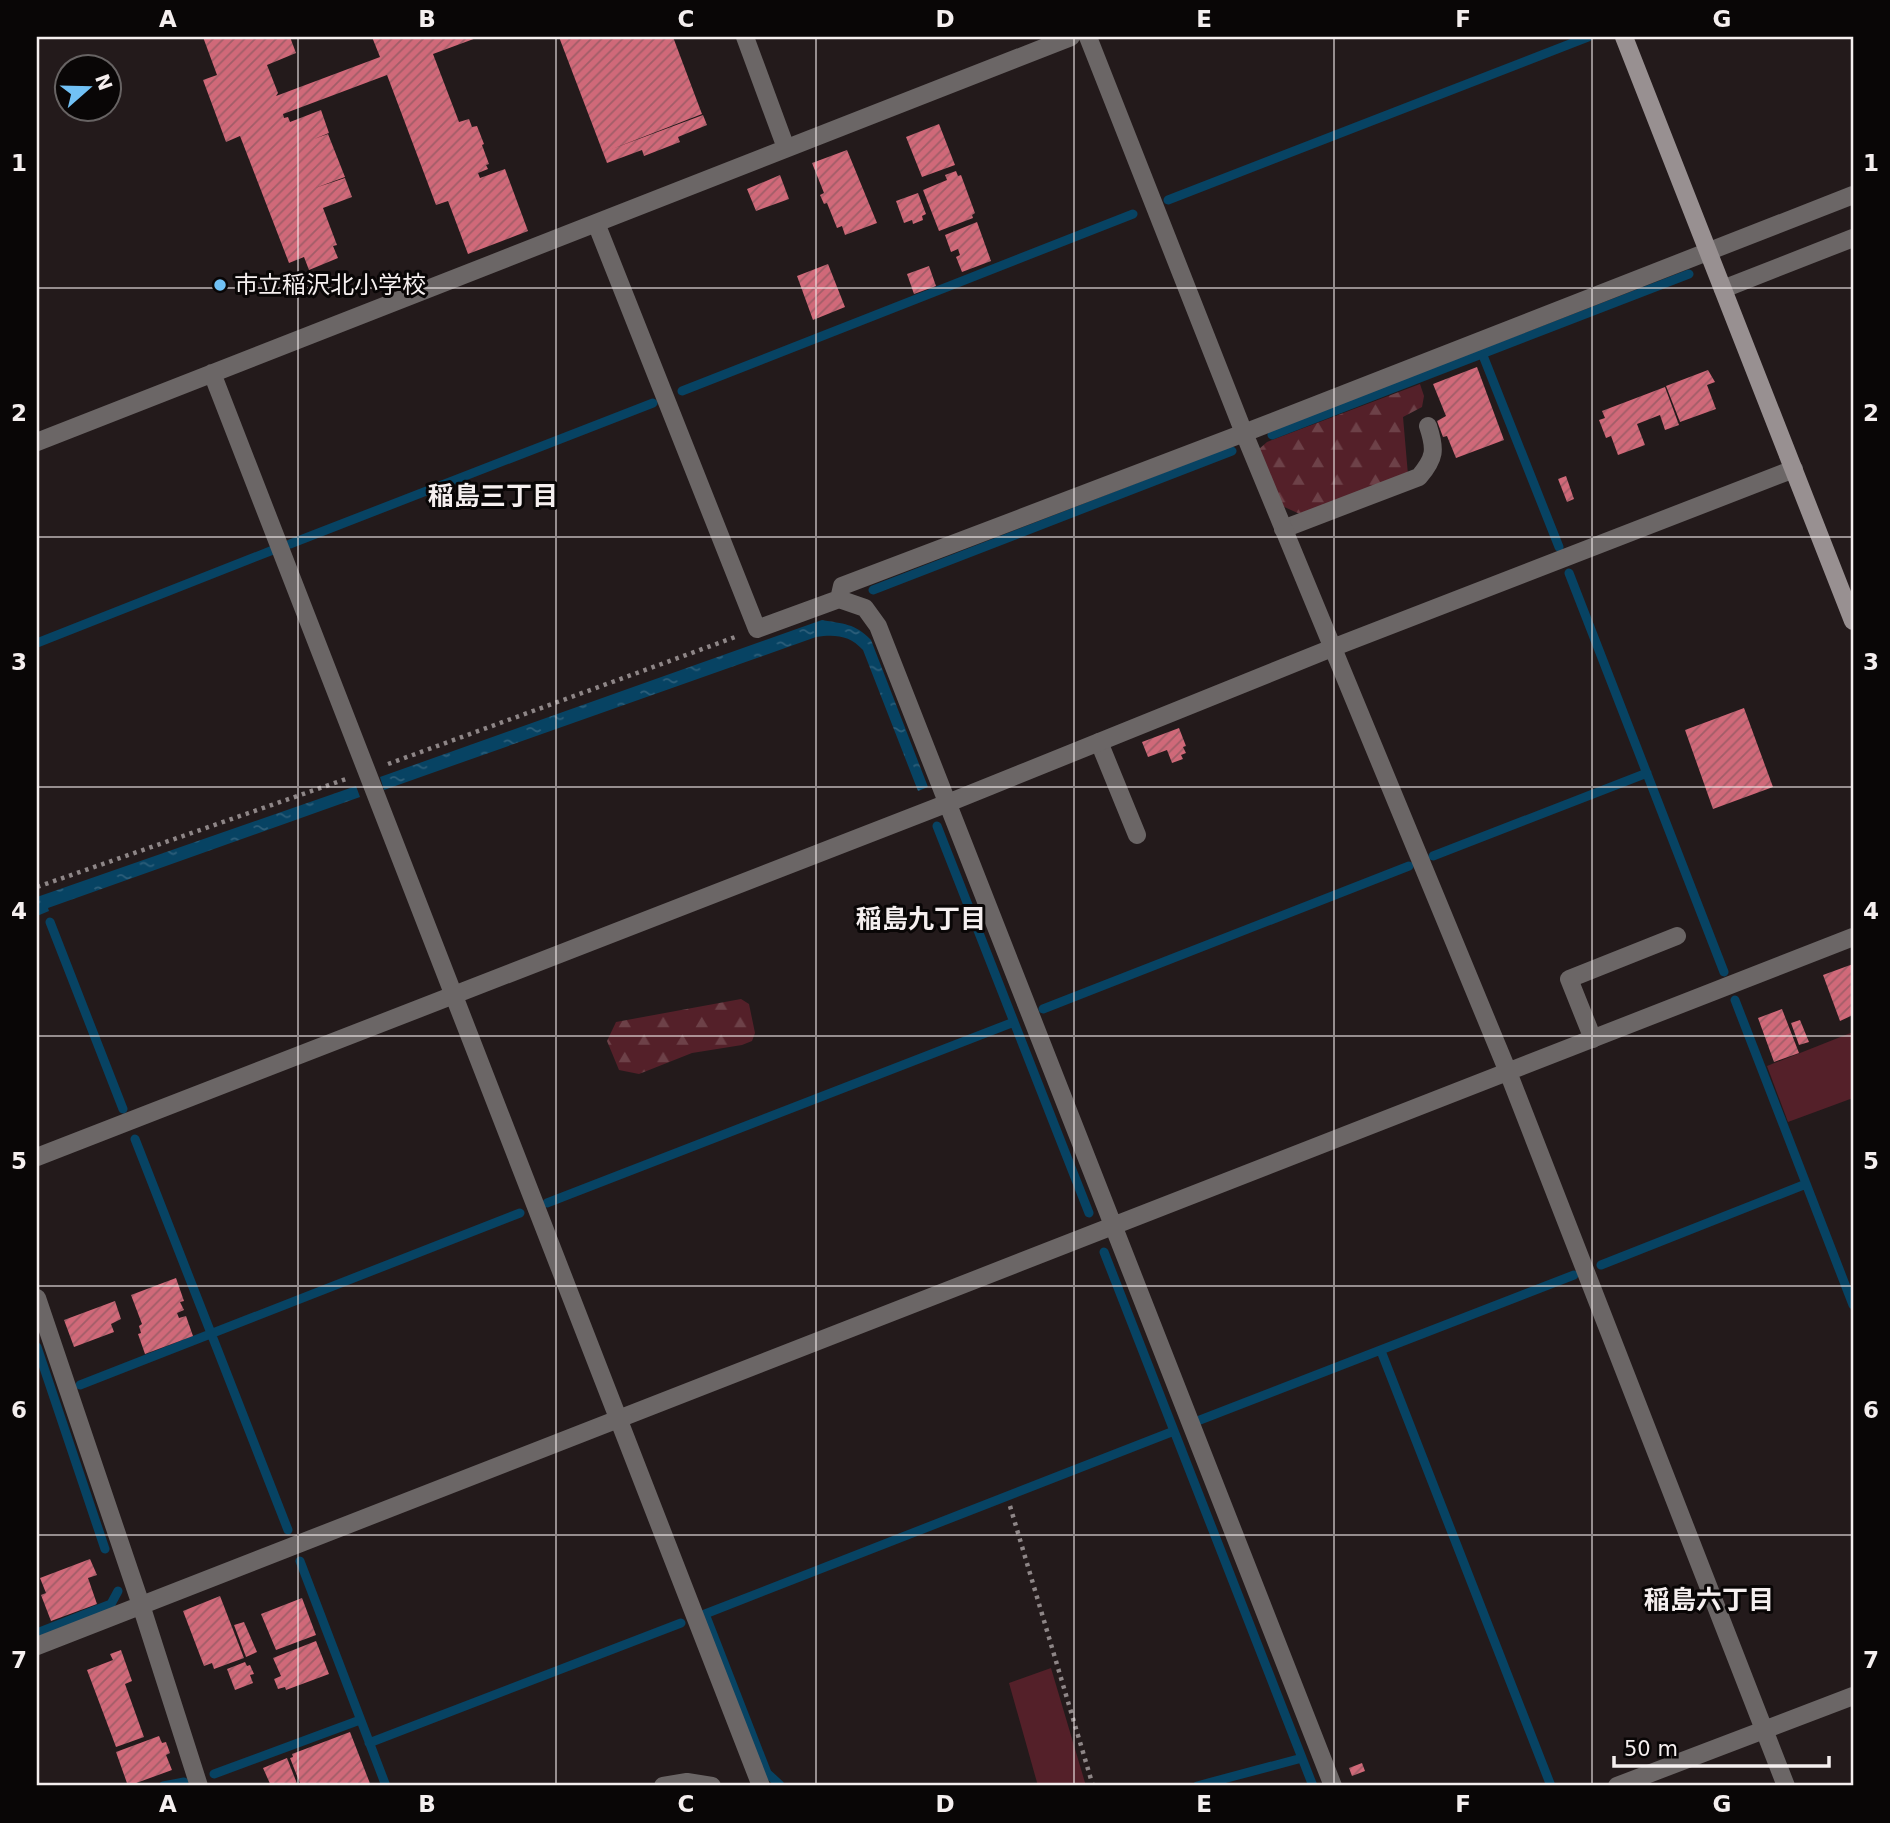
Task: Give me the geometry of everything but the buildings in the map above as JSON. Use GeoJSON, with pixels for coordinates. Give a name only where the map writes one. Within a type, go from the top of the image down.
{"type":"FeatureCollection","features":[{"type":"Feature","properties":{"kind":"street"},"geometry":{"type":"LineString","coordinates":[[744,37],[786,148]]}},
{"type":"Feature","properties":{"kind":"street"},"geometry":{"type":"LineString","coordinates":[[37,442],[1071,37]]}},
{"type":"Feature","properties":{"kind":"street"},"geometry":{"type":"LineString","coordinates":[[1088,37],[1244,433],[1508,1072],[1786,1786]]}},
{"type":"Feature","properties":{"kind":"street"},"geometry":{"type":"LineString","coordinates":[[1624,37],[1853,621]]}},
{"type":"Feature","properties":{"kind":"street"},"geometry":{"type":"LineString","coordinates":[[839,599],[842,586],[1244,433],[1853,195]]}},
{"type":"Feature","properties":{"kind":"street"},"geometry":{"type":"LineString","coordinates":[[596,223],[757,629],[839,599],[865,608],[878,626],[1333,1786]]}},
{"type":"Feature","properties":{"kind":"street"},"geometry":{"type":"LineString","coordinates":[[1723,289],[1853,238]]}},
{"type":"Feature","properties":{"kind":"street"},"geometry":{"type":"LineString","coordinates":[[212,373],[761,1786]]}},
{"type":"Feature","properties":{"kind":"street"},"geometry":{"type":"LineString","coordinates":[[1283,529],[1419,477],[1430,464],[1434,444],[1428,426]]}},
{"type":"Feature","properties":{"kind":"street"},"geometry":{"type":"LineString","coordinates":[[37,1157],[948,803],[1332,648],[1794,470]]}},
{"type":"Feature","properties":{"kind":"street"},"geometry":{"type":"LineString","coordinates":[[1099,742],[1137,835]]}},
{"type":"Feature","properties":{"kind":"street"},"geometry":{"type":"LineString","coordinates":[[1593,1039],[1569,979],[1677,936]]}},
{"type":"Feature","properties":{"kind":"street"},"geometry":{"type":"LineString","coordinates":[[37,1646],[1853,937]]}},
{"type":"Feature","properties":{"kind":"street"},"geometry":{"type":"LineString","coordinates":[[37,1298],[41,1327],[141,1605],[199,1786]]}},
{"type":"Feature","properties":{"kind":"street"},"geometry":{"type":"LineString","coordinates":[[1617,1786],[1853,1696]]}},
{"type":"Feature","properties":{"kind":"street"},"geometry":{"type":"LineString","coordinates":[[663,1786],[687,1782],[712,1786]]}},
{"type":"Feature","properties":{"kind":"path"},"geometry":{"type":"LineString","coordinates":[[37,887],[367,771],[757,629]]}},
{"type":"Feature","properties":{"kind":"path"},"geometry":{"type":"LineString","coordinates":[[1010,1506],[1093,1786]]}},
{"type":"Feature","properties":{"kind":"green space"},"geometry":{"type":"Polygon","coordinates":[[[1420,384],[1424,396],[1422,407],[1403,417],[1408,475],[1302,515],[1280,505],[1258,450],[1267,442],[1420,384]]]}},
{"type":"Feature","properties":{"kind":"green space"},"geometry":{"type":"Polygon","coordinates":[[[741,999],[749,1004],[755,1033],[752,1041],[692,1053],[639,1074],[619,1070],[607,1041],[616,1022],[741,999]]]}},
{"type":"Feature","properties":{"kind":"green space"},"geometry":{"type":"Polygon","coordinates":[[[1853,1032],[1853,1098],[1788,1122],[1767,1066],[1853,1032]]]}},
{"type":"Feature","properties":{"kind":"green space"},"geometry":{"type":"Polygon","coordinates":[[[1051,1668],[1086,1786],[1038,1786],[1009,1683],[1051,1668]]]}},
{"type":"Feature","properties":{"kind":"water"},"geometry":{"type":"Polygon","coordinates":[[[822,620],[854,627],[871,640],[928,787],[918,791],[863,650],[853,641],[829,636],[816,637],[384,790],[380,777],[822,620]]]}},
{"type":"Feature","properties":{"kind":"water"},"geometry":{"type":"Polygon","coordinates":[[[356,786],[360,797],[48,908],[49,911],[37,916],[37,897],[356,786]]]}},
{"type":"Feature","properties":{"kind":"waterway"},"geometry":{"type":"LineString","coordinates":[[1168,200],[1588,37]]}},
{"type":"Feature","properties":{"kind":"waterway"},"geometry":{"type":"LineString","coordinates":[[682,391],[1133,214]]}},
{"type":"Feature","properties":{"kind":"waterway"},"geometry":{"type":"LineString","coordinates":[[1272,435],[1689,274]]}},
{"type":"Feature","properties":{"kind":"waterway"},"geometry":{"type":"LineString","coordinates":[[1482,353],[1559,547]]}},
{"type":"Feature","properties":{"kind":"waterway"},"geometry":{"type":"LineString","coordinates":[[290,544],[653,403]]}},
{"type":"Feature","properties":{"kind":"waterway"},"geometry":{"type":"LineString","coordinates":[[873,590],[1232,451]]}},
{"type":"Feature","properties":{"kind":"waterway"},"geometry":{"type":"LineString","coordinates":[[37,643],[273,550]]}},
{"type":"Feature","properties":{"kind":"waterway"},"geometry":{"type":"LineString","coordinates":[[1569,573],[1724,972]]}},
{"type":"Feature","properties":{"kind":"waterway"},"geometry":{"type":"LineString","coordinates":[[1433,856],[1647,773]]}},
{"type":"Feature","properties":{"kind":"waterway"},"geometry":{"type":"LineString","coordinates":[[937,826],[1089,1213]]}},
{"type":"Feature","properties":{"kind":"waterway"},"geometry":{"type":"LineString","coordinates":[[1043,1009],[1409,866]]}},
{"type":"Feature","properties":{"kind":"waterway"},"geometry":{"type":"LineString","coordinates":[[50,922],[123,1109]]}},
{"type":"Feature","properties":{"kind":"waterway"},"geometry":{"type":"LineString","coordinates":[[1735,1000],[1853,1305]]}},
{"type":"Feature","properties":{"kind":"waterway"},"geometry":{"type":"LineString","coordinates":[[547,1203],[1014,1022]]}},
{"type":"Feature","properties":{"kind":"waterway"},"geometry":{"type":"LineString","coordinates":[[135,1139],[288,1530]]}},
{"type":"Feature","properties":{"kind":"waterway"},"geometry":{"type":"LineString","coordinates":[[1601,1265],[1806,1184]]}},
{"type":"Feature","properties":{"kind":"waterway"},"geometry":{"type":"LineString","coordinates":[[80,1385],[520,1213]]}},
{"type":"Feature","properties":{"kind":"waterway"},"geometry":{"type":"LineString","coordinates":[[1104,1252],[1313,1786]]}},
{"type":"Feature","properties":{"kind":"waterway"},"geometry":{"type":"LineString","coordinates":[[1200,1420],[1574,1275]]}},
{"type":"Feature","properties":{"kind":"waterway"},"geometry":{"type":"LineString","coordinates":[[37,1347],[105,1549]]}},
{"type":"Feature","properties":{"kind":"waterway"},"geometry":{"type":"LineString","coordinates":[[1381,1351],[1551,1786]]}},
{"type":"Feature","properties":{"kind":"waterway"},"geometry":{"type":"LineString","coordinates":[[780,1785],[767,1773],[705,1614],[1174,1431]]}},
{"type":"Feature","properties":{"kind":"waterway"},"geometry":{"type":"LineString","coordinates":[[300,1561],[386,1786]]}},
{"type":"Feature","properties":{"kind":"waterway"},"geometry":{"type":"LineString","coordinates":[[37,1633],[111,1604],[118,1591]]}},
{"type":"Feature","properties":{"kind":"waterway"},"geometry":{"type":"LineString","coordinates":[[369,1743],[681,1623]]}},
{"type":"Feature","properties":{"kind":"waterway"},"geometry":{"type":"LineString","coordinates":[[214,1774],[360,1720]]}},
{"type":"Feature","properties":{"kind":"waterway"},"geometry":{"type":"LineString","coordinates":[[1197,1786],[1302,1758]]}},
{"type":"Feature","properties":{"kind":"waterway"},"geometry":{"type":"LineString","coordinates":[[163,1786],[184,1782]]}},
{"type":"Feature","properties":{"kind":"place","name":"市立稲沢北小学校"},"geometry":{"type":"Point","coordinates":[220,285]}},
{"type":"Feature","properties":{"kind":"district","name":"稲島三丁目"},"geometry":{"type":"Point","coordinates":[493,496]}},
{"type":"Feature","properties":{"kind":"district","name":"稲島九丁目"},"geometry":{"type":"Point","coordinates":[921,919]}},
{"type":"Feature","properties":{"kind":"district","name":"稲島六丁目"},"geometry":{"type":"Point","coordinates":[1709,1600]}}]}
